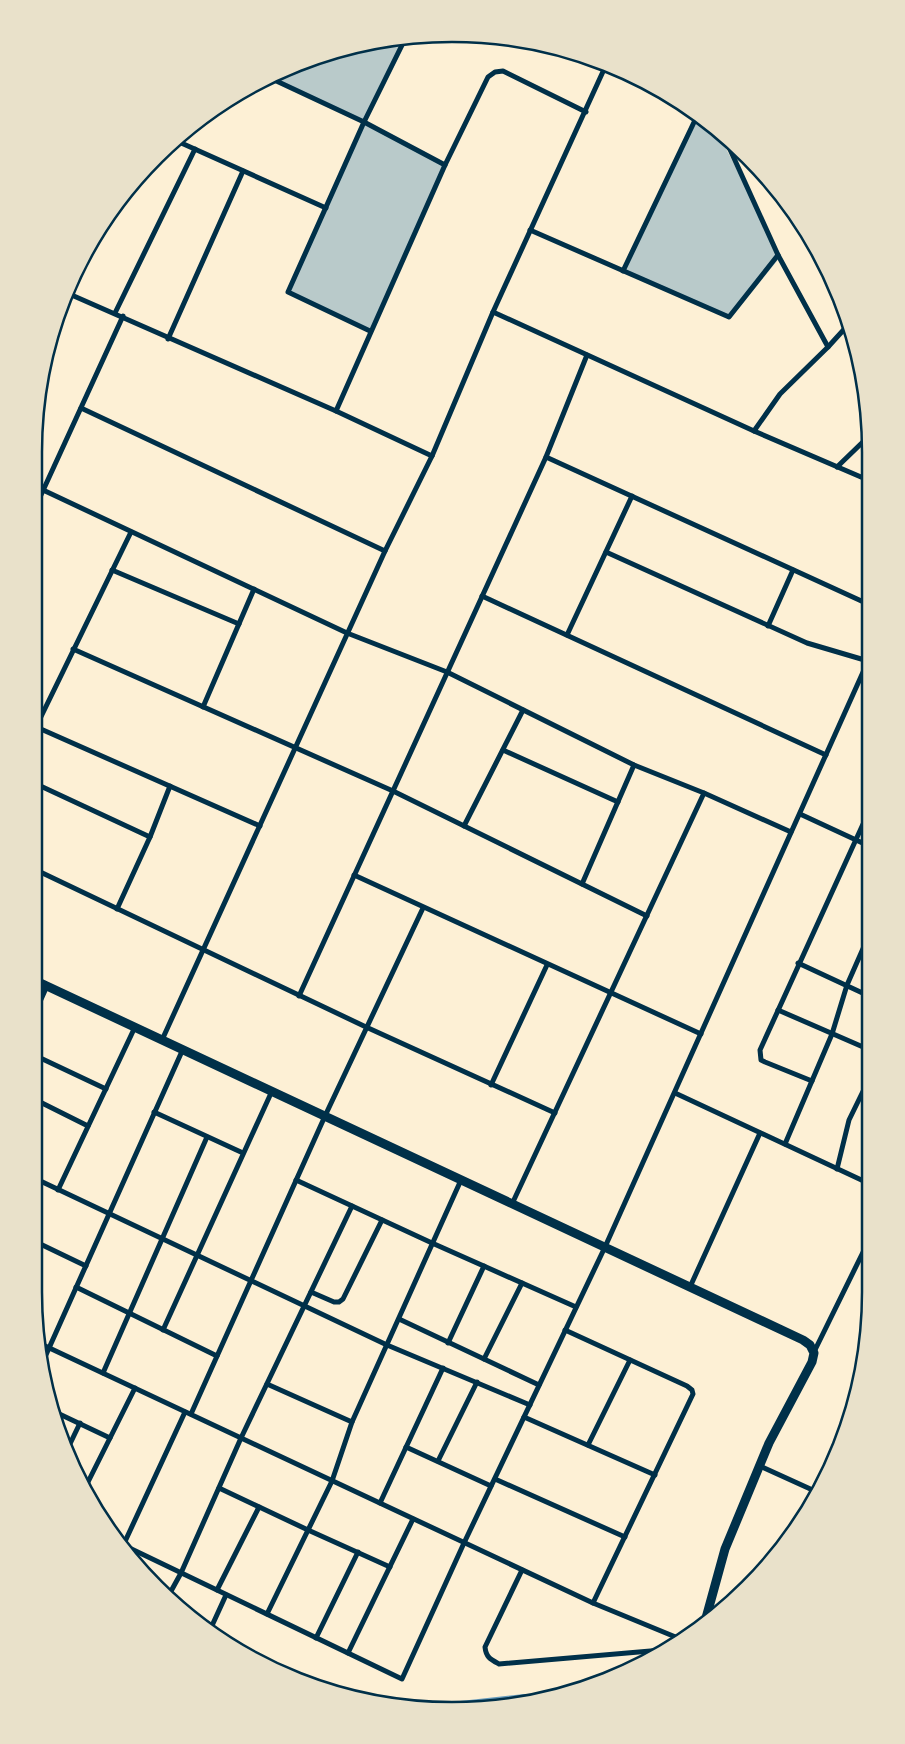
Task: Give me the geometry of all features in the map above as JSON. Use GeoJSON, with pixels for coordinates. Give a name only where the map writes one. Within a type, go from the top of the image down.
{"type":"FeatureCollection","features":[{"type":"Feature","properties":{"kind":"street"},"geometry":{"type":"LineString","coordinates":[[370,331],[288,292],[364,122],[402,46]]}},
{"type":"Feature","properties":{"kind":"street"},"geometry":{"type":"LineString","coordinates":[[336,411],[445,165],[488,77],[495,72],[503,71],[586,112]]}},
{"type":"Feature","properties":{"kind":"street"},"geometry":{"type":"LineString","coordinates":[[162,1040],[385,551],[432,456],[493,312],[603,72]]}},
{"type":"Feature","properties":{"kind":"street"},"geometry":{"type":"LineString","coordinates":[[278,82],[364,122],[445,165]]}},
{"type":"Feature","properties":{"kind":"street"},"geometry":{"type":"LineString","coordinates":[[624,271],[694,122]]}},
{"type":"Feature","properties":{"kind":"street"},"geometry":{"type":"LineString","coordinates":[[183,144],[326,208]]}},
{"type":"Feature","properties":{"kind":"street"},"geometry":{"type":"LineString","coordinates":[[115,313],[195,149]]}},
{"type":"Feature","properties":{"kind":"street"},"geometry":{"type":"LineString","coordinates":[[731,152],[778,255],[828,347]]}},
{"type":"Feature","properties":{"kind":"street"},"geometry":{"type":"LineString","coordinates":[[168,339],[243,171]]}},
{"type":"Feature","properties":{"kind":"street"},"geometry":{"type":"LineString","coordinates":[[530,230],[729,316],[778,255]]}},
{"type":"Feature","properties":{"kind":"street"},"geometry":{"type":"LineString","coordinates":[[74,296],[123,316],[168,339],[336,411],[432,456]]}},
{"type":"Feature","properties":{"kind":"street"},"geometry":{"type":"LineString","coordinates":[[493,312],[754,431],[862,477]]}},
{"type":"Feature","properties":{"kind":"street"},"geometry":{"type":"LineString","coordinates":[[123,316],[43,490],[348,633],[447,672],[634,764],[791,832]]}},
{"type":"Feature","properties":{"kind":"street"},"geometry":{"type":"LineString","coordinates":[[754,431],[780,394],[844,330]]}},
{"type":"Feature","properties":{"kind":"street"},"geometry":{"type":"LineString","coordinates":[[299,996],[546,456],[587,355]]}},
{"type":"Feature","properties":{"kind":"street"},"geometry":{"type":"LineString","coordinates":[[81,408],[385,551]]}},
{"type":"Feature","properties":{"kind":"street"},"geometry":{"type":"LineString","coordinates":[[837,467],[862,444]]}},
{"type":"Feature","properties":{"kind":"street"},"geometry":{"type":"LineString","coordinates":[[546,456],[862,601]]}},
{"type":"Feature","properties":{"kind":"street"},"geometry":{"type":"LineString","coordinates":[[566,635],[632,496]]}},
{"type":"Feature","properties":{"kind":"street"},"geometry":{"type":"LineString","coordinates":[[42,713],[131,532]]}},
{"type":"Feature","properties":{"kind":"street"},"geometry":{"type":"LineString","coordinates":[[606,552],[807,643],[862,659]]}},
{"type":"Feature","properties":{"kind":"street"},"geometry":{"type":"LineString","coordinates":[[112,570],[239,624]]}},
{"type":"Feature","properties":{"kind":"street"},"geometry":{"type":"LineString","coordinates":[[768,626],[793,570]]}},
{"type":"Feature","properties":{"kind":"street"},"geometry":{"type":"LineString","coordinates":[[203,707],[254,589]]}},
{"type":"Feature","properties":{"kind":"street"},"geometry":{"type":"LineString","coordinates":[[482,596],[826,755]]}},
{"type":"Feature","properties":{"kind":"street"},"geometry":{"type":"LineString","coordinates":[[74,649],[393,791],[647,916]]}},
{"type":"Feature","properties":{"kind":"street"},"geometry":{"type":"LineString","coordinates":[[137,1553],[402,1679],[464,1543],[605,1247],[862,674]]}},
{"type":"Feature","properties":{"kind":"street"},"geometry":{"type":"LineString","coordinates":[[464,826],[523,710]]}},
{"type":"Feature","properties":{"kind":"street"},"geometry":{"type":"LineString","coordinates":[[42,730],[260,826]]}},
{"type":"Feature","properties":{"kind":"street"},"geometry":{"type":"LineString","coordinates":[[502,750],[618,802]]}},
{"type":"Feature","properties":{"kind":"street"},"geometry":{"type":"LineString","coordinates":[[582,884],[634,764]]}},
{"type":"Feature","properties":{"kind":"street"},"geometry":{"type":"LineString","coordinates":[[117,909],[150,837],[170,786]]}},
{"type":"Feature","properties":{"kind":"street"},"geometry":{"type":"LineString","coordinates":[[42,787],[150,837]]}},
{"type":"Feature","properties":{"kind":"street"},"geometry":{"type":"LineString","coordinates":[[512,1204],[704,793]]}},
{"type":"Feature","properties":{"kind":"street"},"geometry":{"type":"LineString","coordinates":[[800,814],[862,843]]}},
{"type":"Feature","properties":{"kind":"street"},"geometry":{"type":"LineString","coordinates":[[812,1081],[761,1060],[760,1050],[798,963],[862,827]]}},
{"type":"Feature","properties":{"kind":"street"},"geometry":{"type":"LineString","coordinates":[[42,873],[203,951],[555,1114]]}},
{"type":"Feature","properties":{"kind":"street"},"geometry":{"type":"LineString","coordinates":[[354,875],[610,994],[701,1034]]}},
{"type":"Feature","properties":{"kind":"street"},"geometry":{"type":"LineString","coordinates":[[125,1538],[216,1356],[366,1027],[423,908]]}},
{"type":"Feature","properties":{"kind":"street"},"geometry":{"type":"LineString","coordinates":[[785,1144],[832,1034],[846,985],[862,950]]}},
{"type":"Feature","properties":{"kind":"street"},"geometry":{"type":"LineString","coordinates":[[798,963],[862,993]]}},
{"type":"Feature","properties":{"kind":"street"},"geometry":{"type":"LineString","coordinates":[[491,1084],[548,965]]}},
{"type":"Feature","properties":{"kind":"street"},"geometry":{"type":"LineString","coordinates":[[42,984],[803,1340],[810,1345],[814,1353]]}},
{"type":"Feature","properties":{"kind":"street"},"geometry":{"type":"LineString","coordinates":[[42,997],[47,986]]}},
{"type":"Feature","properties":{"kind":"street"},"geometry":{"type":"LineString","coordinates":[[778,1010],[862,1047]]}},
{"type":"Feature","properties":{"kind":"street"},"geometry":{"type":"LineString","coordinates":[[58,1190],[135,1027]]}},
{"type":"Feature","properties":{"kind":"street"},"geometry":{"type":"LineString","coordinates":[[47,1352],[183,1049]]}},
{"type":"Feature","properties":{"kind":"street"},"geometry":{"type":"LineString","coordinates":[[42,1059],[106,1089]]}},
{"type":"Feature","properties":{"kind":"street"},"geometry":{"type":"LineString","coordinates":[[163,1330],[272,1091]]}},
{"type":"Feature","properties":{"kind":"street"},"geometry":{"type":"LineString","coordinates":[[674,1093],[862,1180]]}},
{"type":"Feature","properties":{"kind":"street"},"geometry":{"type":"LineString","coordinates":[[838,1169],[849,1120],[862,1093]]}},
{"type":"Feature","properties":{"kind":"street"},"geometry":{"type":"LineString","coordinates":[[42,1104],[88,1126]]}},
{"type":"Feature","properties":{"kind":"street"},"geometry":{"type":"LineString","coordinates":[[154,1112],[243,1153]]}},
{"type":"Feature","properties":{"kind":"street"},"geometry":{"type":"LineString","coordinates":[[690,1287],[760,1133]]}},
{"type":"Feature","properties":{"kind":"street"},"geometry":{"type":"LineString","coordinates":[[103,1373],[207,1136]]}},
{"type":"Feature","properties":{"kind":"street"},"geometry":{"type":"LineString","coordinates":[[296,1180],[576,1307]]}},
{"type":"Feature","properties":{"kind":"street"},"geometry":{"type":"LineString","coordinates":[[267,1614],[332,1481],[352,1422],[461,1180]]}},
{"type":"Feature","properties":{"kind":"street"},"geometry":{"type":"LineString","coordinates":[[42,1182],[388,1345],[530,1405]]}},
{"type":"Feature","properties":{"kind":"street"},"geometry":{"type":"LineString","coordinates":[[172,1590],[241,1438],[352,1206]]}},
{"type":"Feature","properties":{"kind":"street"},"geometry":{"type":"LineString","coordinates":[[311,1292],[334,1302],[339,1302],[343,1299],[382,1220]]}},
{"type":"Feature","properties":{"kind":"street"},"geometry":{"type":"LineString","coordinates":[[42,1246],[86,1266]]}},
{"type":"Feature","properties":{"kind":"street"},"geometry":{"type":"LineString","coordinates":[[708,1613],[725,1549],[769,1443],[812,1362],[814,1353],[862,1254]]}},
{"type":"Feature","properties":{"kind":"street"},"geometry":{"type":"LineString","coordinates":[[448,1342],[484,1266]]}},
{"type":"Feature","properties":{"kind":"street"},"geometry":{"type":"LineString","coordinates":[[484,1359],[522,1283]]}},
{"type":"Feature","properties":{"kind":"street"},"geometry":{"type":"LineString","coordinates":[[76,1287],[216,1356]]}},
{"type":"Feature","properties":{"kind":"street"},"geometry":{"type":"LineString","coordinates":[[398,1319],[540,1385]]}},
{"type":"Feature","properties":{"kind":"street"},"geometry":{"type":"LineString","coordinates":[[565,1330],[692,1390],[691,1399],[593,1603]]}},
{"type":"Feature","properties":{"kind":"street"},"geometry":{"type":"LineString","coordinates":[[46,1347],[593,1603],[674,1636]]}},
{"type":"Feature","properties":{"kind":"street"},"geometry":{"type":"LineString","coordinates":[[588,1445],[630,1360]]}},
{"type":"Feature","properties":{"kind":"street"},"geometry":{"type":"LineString","coordinates":[[380,1503],[443,1368]]}},
{"type":"Feature","properties":{"kind":"street"},"geometry":{"type":"LineString","coordinates":[[438,1461],[477,1382]]}},
{"type":"Feature","properties":{"kind":"street"},"geometry":{"type":"LineString","coordinates":[[267,1384],[352,1422]]}},
{"type":"Feature","properties":{"kind":"street"},"geometry":{"type":"LineString","coordinates":[[89,1480],[135,1388]]}},
{"type":"Feature","properties":{"kind":"street"},"geometry":{"type":"LineString","coordinates":[[61,1414],[110,1438]]}},
{"type":"Feature","properties":{"kind":"street"},"geometry":{"type":"LineString","coordinates":[[524,1417],[655,1475]]}},
{"type":"Feature","properties":{"kind":"street"},"geometry":{"type":"LineString","coordinates":[[71,1441],[80,1423]]}},
{"type":"Feature","properties":{"kind":"street"},"geometry":{"type":"LineString","coordinates":[[406,1447],[492,1486]]}},
{"type":"Feature","properties":{"kind":"street"},"geometry":{"type":"LineString","coordinates":[[760,1466],[811,1489]]}},
{"type":"Feature","properties":{"kind":"street"},"geometry":{"type":"LineString","coordinates":[[495,1479],[625,1537]]}},
{"type":"Feature","properties":{"kind":"street"},"geometry":{"type":"LineString","coordinates":[[219,1488],[390,1567]]}},
{"type":"Feature","properties":{"kind":"street"},"geometry":{"type":"LineString","coordinates":[[217,1590],[258,1506]]}},
{"type":"Feature","properties":{"kind":"street"},"geometry":{"type":"LineString","coordinates":[[348,1653],[413,1519]]}},
{"type":"Feature","properties":{"kind":"street"},"geometry":{"type":"LineString","coordinates":[[316,1638],[358,1552]]}},
{"type":"Feature","properties":{"kind":"street"},"geometry":{"type":"LineString","coordinates":[[522,1570],[485,1647],[486,1654],[490,1659],[499,1664],[650,1651]]}},
{"type":"Feature","properties":{"kind":"street"},"geometry":{"type":"LineString","coordinates":[[213,1624],[226,1595]]}},
{"type":"Feature","properties":{"kind":"shaded area"},"geometry":{"type":"Polygon","coordinates":[[[405,45],[366,121],[280,81],[346,56],[405,45]]]}},
{"type":"Feature","properties":{"kind":"shaded area"},"geometry":{"type":"Polygon","coordinates":[[[692,121],[724,145],[781,256],[731,318],[624,271],[692,121]]]}},
{"type":"Feature","properties":{"kind":"shaded area"},"geometry":{"type":"Polygon","coordinates":[[[364,122],[445,165],[370,332],[289,293],[364,122]]]}}]}
